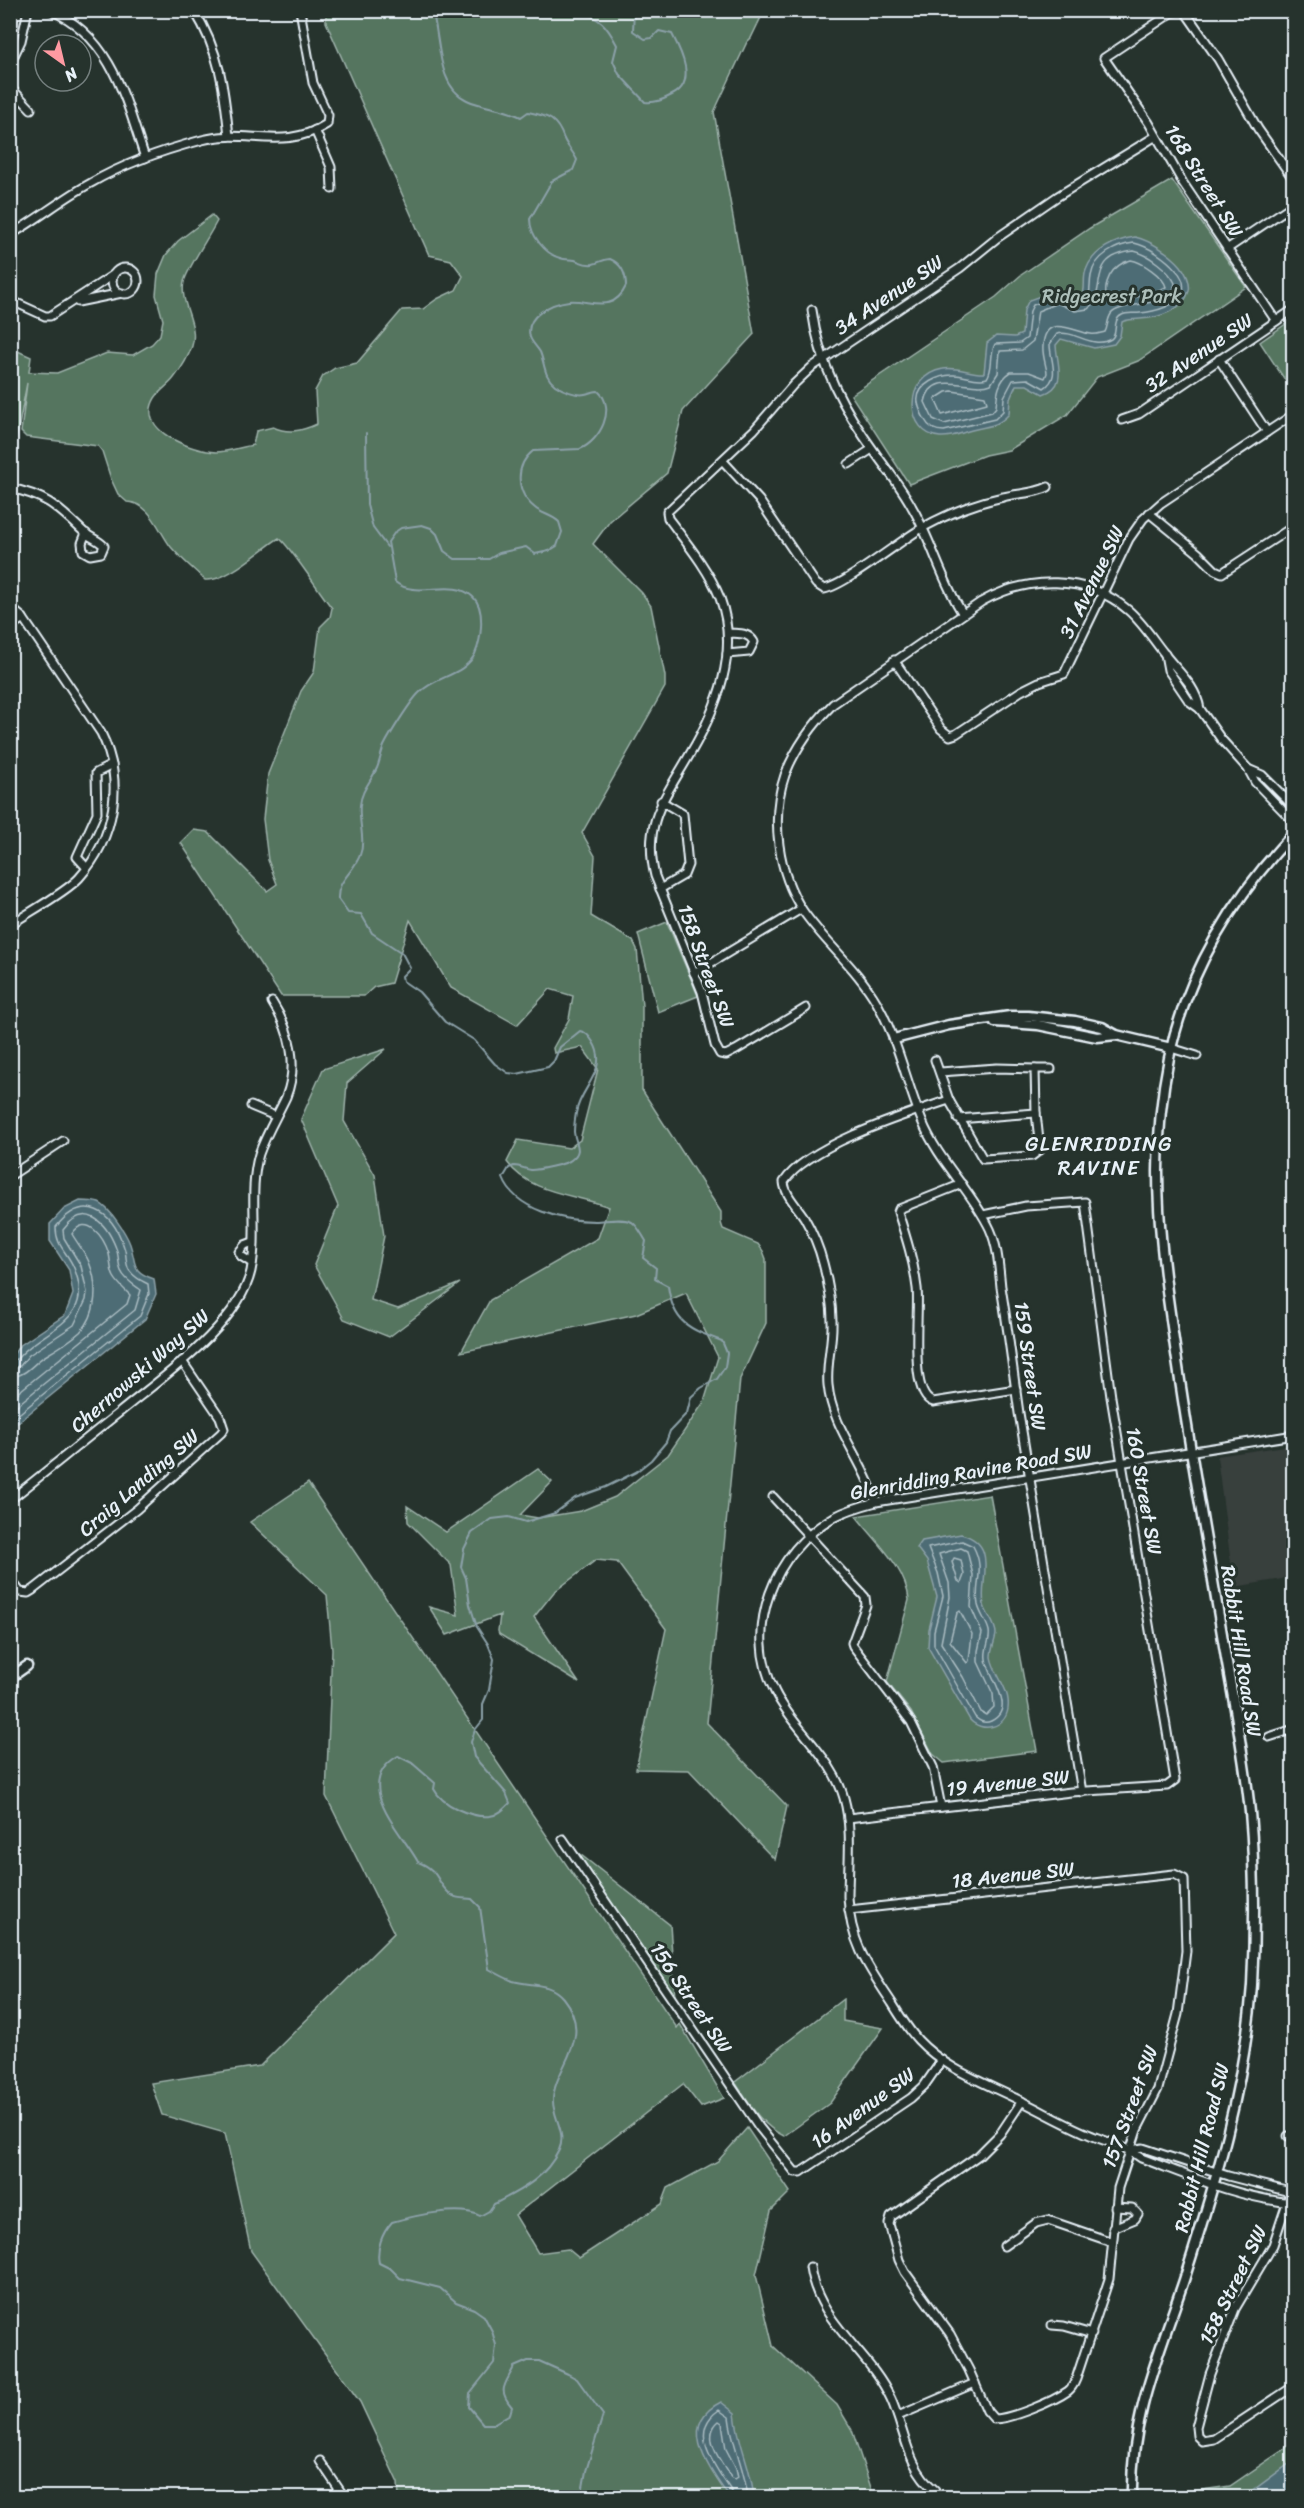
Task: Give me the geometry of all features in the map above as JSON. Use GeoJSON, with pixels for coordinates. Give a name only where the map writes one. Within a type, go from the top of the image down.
{"type":"FeatureCollection","features":[{"type":"Feature","properties":{"kind":"main road","name":"Rabbit Hill Road SW"},"geometry":{"type":"LineString","coordinates":[[1131,2498],[1133,2446],[1143,2399],[1217,2173],[1233,2111],[1248,2024],[1254,1899],[1249,1808],[1191,1451],[1158,1224],[1157,1144],[1171,1048],[1195,981],[1222,926],[1253,880],[1293,833]]}},
{"type":"Feature","properties":{"kind":"main road"},"geometry":{"type":"LineString","coordinates":[[894,1039],[949,1025],[1010,1016],[1052,1018],[1102,1027],[1116,1035],[1171,1048]]}},
{"type":"Feature","properties":{"kind":"main road"},"geometry":{"type":"LineString","coordinates":[[10,1678],[27,1666]]}},
{"type":"Feature","properties":{"kind":"street"},"geometry":{"type":"LineString","coordinates":[[10,64],[21,41],[28,10]]}},
{"type":"Feature","properties":{"kind":"street"},"geometry":{"type":"LineString","coordinates":[[50,10],[79,27],[102,51],[123,90],[145,159]]}},
{"type":"Feature","properties":{"kind":"street"},"geometry":{"type":"LineString","coordinates":[[194,10],[210,38],[219,65],[229,136]]}},
{"type":"Feature","properties":{"kind":"street"},"geometry":{"type":"LineString","coordinates":[[10,235],[90,183],[145,159],[201,140],[229,136],[276,140],[298,136],[327,124],[329,118],[313,83],[300,10]]}},
{"type":"Feature","properties":{"kind":"street"},"geometry":{"type":"LineString","coordinates":[[1182,10],[1189,15],[1218,59],[1254,122],[1293,180]]}},
{"type":"Feature","properties":{"kind":"street","name":"168 Street SW"},"geometry":{"type":"LineString","coordinates":[[1182,10],[1171,14],[1104,58],[1156,136],[1174,169],[1276,321]]}},
{"type":"Feature","properties":{"kind":"street"},"geometry":{"type":"LineString","coordinates":[[10,87],[31,109]]}},
{"type":"Feature","properties":{"kind":"street"},"geometry":{"type":"LineString","coordinates":[[315,130],[331,167],[333,189]]}},
{"type":"Feature","properties":{"kind":"street","name":"34 Avenue SW"},"geometry":{"type":"LineString","coordinates":[[666,513],[723,461],[799,379],[822,360],[960,268],[1040,208],[1156,136]]}},
{"type":"Feature","properties":{"kind":"street"},"geometry":{"type":"LineString","coordinates":[[1227,249],[1293,204]]}},
{"type":"Feature","properties":{"kind":"street"},"geometry":{"type":"LineString","coordinates":[[10,300],[45,315],[54,314],[123,268],[131,269],[137,275],[137,287],[130,293],[72,303]]}},
{"type":"Feature","properties":{"kind":"street"},"geometry":{"type":"LineString","coordinates":[[113,275],[113,286],[122,293]]}},
{"type":"Feature","properties":{"kind":"street","name":"32 Avenue SW"},"geometry":{"type":"LineString","coordinates":[[1122,420],[1139,414],[1293,309]]}},
{"type":"Feature","properties":{"kind":"street"},"geometry":{"type":"LineString","coordinates":[[812,310],[822,360],[848,413],[907,499],[922,528],[945,585],[963,614]]}},
{"type":"Feature","properties":{"kind":"street"},"geometry":{"type":"LineString","coordinates":[[1219,359],[1267,432]]}},
{"type":"Feature","properties":{"kind":"street","name":"31 Avenue SW"},"geometry":{"type":"LineString","coordinates":[[894,660],[941,729],[950,736],[1028,687],[1060,676],[1067,671],[1129,539],[1149,513],[1293,414]]}},
{"type":"Feature","properties":{"kind":"street"},"geometry":{"type":"LineString","coordinates":[[849,464],[872,449]]}},
{"type":"Feature","properties":{"kind":"street"},"geometry":{"type":"LineString","coordinates":[[723,461],[759,500],[816,584],[824,589],[838,584],[922,528],[987,501],[1035,492],[1048,487]]}},
{"type":"Feature","properties":{"kind":"street"},"geometry":{"type":"LineString","coordinates":[[10,488],[50,501],[86,534]]}},
{"type":"Feature","properties":{"kind":"street","name":"158 Street SW"},"geometry":{"type":"LineString","coordinates":[[666,513],[720,598],[728,633],[724,678],[706,723],[655,815],[651,838],[651,860],[660,889],[708,1009],[720,1054],[726,1055],[736,1050],[806,1008]]}},
{"type":"Feature","properties":{"kind":"street"},"geometry":{"type":"LineString","coordinates":[[1149,513],[1215,570],[1222,573],[1293,526]]}},
{"type":"Feature","properties":{"kind":"street","name":"159 Street SW"},"geometry":{"type":"LineString","coordinates":[[1082,1792],[994,1241],[983,1215],[930,1136],[894,1039],[872,995],[801,909],[789,882],[779,843],[780,797],[786,775],[801,745],[823,714],[842,696],[992,596],[1028,584],[1044,582],[1073,584],[1104,594],[1119,603],[1139,621],[1165,654],[1177,665],[1198,697],[1200,709],[1221,739],[1248,769]]}},
{"type":"Feature","properties":{"kind":"street"},"geometry":{"type":"LineString","coordinates":[[10,607],[23,618],[101,733],[109,749],[115,793],[101,848],[78,879],[13,923],[10,913]]}},
{"type":"Feature","properties":{"kind":"street"},"geometry":{"type":"LineString","coordinates":[[10,627],[23,618]]}},
{"type":"Feature","properties":{"kind":"street"},"geometry":{"type":"LineString","coordinates":[[727,654],[749,652],[754,642],[751,637],[744,634],[728,633]]}},
{"type":"Feature","properties":{"kind":"street"},"geometry":{"type":"LineString","coordinates":[[10,756],[10,781]]}},
{"type":"Feature","properties":{"kind":"street"},"geometry":{"type":"LineString","coordinates":[[86,867],[77,856],[97,813],[96,773],[112,765]]}},
{"type":"Feature","properties":{"kind":"street"},"geometry":{"type":"LineString","coordinates":[[1248,769],[1262,775],[1293,807]]}},
{"type":"Feature","properties":{"kind":"street"},"geometry":{"type":"LineString","coordinates":[[1248,769],[1255,782],[1293,822]]}},
{"type":"Feature","properties":{"kind":"street","name":"158 Street SW"},"geometry":{"type":"LineString","coordinates":[[660,889],[684,875],[687,865],[683,814],[661,801]]}},
{"type":"Feature","properties":{"kind":"street"},"geometry":{"type":"LineString","coordinates":[[694,973],[801,909]]}},
{"type":"Feature","properties":{"kind":"street","name":"Chernowski Way SW"},"geometry":{"type":"LineString","coordinates":[[10,1500],[182,1361],[221,1325],[239,1300],[251,1272],[256,1166],[275,1116],[286,1096],[292,1063],[291,1046],[283,1020],[272,1002]]}},
{"type":"Feature","properties":{"kind":"street"},"geometry":{"type":"LineString","coordinates":[[1171,1048],[1197,1056]]}},
{"type":"Feature","properties":{"kind":"street"},"geometry":{"type":"LineString","coordinates":[[935,1060],[958,1119],[982,1159],[1032,1156],[1040,1150],[1035,1069]]}},
{"type":"Feature","properties":{"kind":"street"},"geometry":{"type":"LineString","coordinates":[[940,1072],[997,1068],[1051,1069]]}},
{"type":"Feature","properties":{"kind":"street"},"geometry":{"type":"LineString","coordinates":[[876,1502],[869,1479],[839,1426],[828,1384],[832,1321],[829,1287],[823,1262],[807,1224],[784,1185],[789,1175],[838,1142],[949,1100]]}},
{"type":"Feature","properties":{"kind":"street"},"geometry":{"type":"LineString","coordinates":[[251,1106],[275,1116]]}},
{"type":"Feature","properties":{"kind":"street"},"geometry":{"type":"LineString","coordinates":[[958,1119],[1036,1113]]}},
{"type":"Feature","properties":{"kind":"street"},"geometry":{"type":"LineString","coordinates":[[10,1176],[63,1140]]}},
{"type":"Feature","properties":{"kind":"street"},"geometry":{"type":"LineString","coordinates":[[963,1184],[899,1209],[898,1212],[907,1239],[917,1289],[918,1378],[928,1401],[939,1402],[1016,1389]]}},
{"type":"Feature","properties":{"kind":"street","name":"160 Street SW"},"geometry":{"type":"LineString","coordinates":[[983,1215],[1026,1206],[1085,1202],[1122,1462],[1175,1775],[1171,1784]]}},
{"type":"Feature","properties":{"kind":"street"},"geometry":{"type":"LineString","coordinates":[[252,1263],[239,1252],[244,1245],[253,1242]]}},
{"type":"Feature","properties":{"kind":"street","name":"Craig Landing SW"},"geometry":{"type":"LineString","coordinates":[[10,1578],[21,1592],[28,1593],[33,1590],[137,1509],[221,1433],[224,1429],[220,1417],[182,1361]]}},
{"type":"Feature","properties":{"kind":"street","name":"Glenridding Ravine Road SW"},"geometry":{"type":"LineString","coordinates":[[1131,2150],[1088,2134],[942,2060],[916,2038],[867,1965],[854,1936],[849,1910],[848,1818],[843,1797],[834,1774],[779,1701],[764,1664],[762,1630],[769,1594],[786,1561],[809,1536],[843,1512],[876,1502],[1293,1435]]}},
{"type":"Feature","properties":{"kind":"street"},"geometry":{"type":"LineString","coordinates":[[773,1497],[865,1597],[866,1605],[852,1643],[853,1646],[910,1722],[933,1767],[941,1807]]}},
{"type":"Feature","properties":{"kind":"street"},"geometry":{"type":"LineString","coordinates":[[1269,1737],[1293,1729]]}},
{"type":"Feature","properties":{"kind":"street","name":"19 Avenue SW"},"geometry":{"type":"LineString","coordinates":[[848,1818],[1171,1784]]}},
{"type":"Feature","properties":{"kind":"street","name":"156 Street SW"},"geometry":{"type":"LineString","coordinates":[[563,1839],[759,2127],[795,2172]]}},
{"type":"Feature","properties":{"kind":"street","name":"18 Avenue SW"},"geometry":{"type":"LineString","coordinates":[[849,1910],[1162,1875],[1181,1876]]}},
{"type":"Feature","properties":{"kind":"street","name":"157 Street SW"},"geometry":{"type":"LineString","coordinates":[[975,2383],[987,2411],[994,2419],[1005,2418],[1062,2395],[1071,2388],[1092,2334],[1109,2279],[1118,2188],[1141,2121],[1158,2089],[1178,2014],[1185,1971],[1186,1930],[1185,1882],[1181,1876]]}},
{"type":"Feature","properties":{"kind":"street","name":"16 Avenue SW"},"geometry":{"type":"LineString","coordinates":[[795,2172],[801,2172],[911,2098],[924,2086],[942,2060]]}},
{"type":"Feature","properties":{"kind":"street"},"geometry":{"type":"LineString","coordinates":[[898,2416],[975,2383],[950,2334],[905,2272],[899,2260],[889,2220],[979,2155],[999,2134],[1022,2101]]}},
{"type":"Feature","properties":{"kind":"street"},"geometry":{"type":"LineString","coordinates":[[1131,2150],[1143,2148],[1217,2173],[1292,2193]]}},
{"type":"Feature","properties":{"kind":"street"},"geometry":{"type":"LineString","coordinates":[[1131,2150],[1141,2158],[1213,2184],[1268,2200],[1291,2203]]}},
{"type":"Feature","properties":{"kind":"street","name":"158 Street SW"},"geometry":{"type":"LineString","coordinates":[[1293,2182],[1291,2203],[1273,2245],[1229,2323],[1206,2389],[1196,2427],[1197,2436],[1202,2441],[1214,2439],[1293,2386]]}},
{"type":"Feature","properties":{"kind":"street"},"geometry":{"type":"LineString","coordinates":[[1113,2228],[1135,2219],[1138,2214],[1132,2208],[1115,2207]]}},
{"type":"Feature","properties":{"kind":"street"},"geometry":{"type":"LineString","coordinates":[[1004,2246],[1036,2223],[1048,2220],[1112,2242]]}},
{"type":"Feature","properties":{"kind":"street"},"geometry":{"type":"LineString","coordinates":[[810,2267],[814,2286],[823,2307],[841,2332],[873,2368],[898,2416],[916,2468],[923,2479],[935,2490]]}},
{"type":"Feature","properties":{"kind":"street"},"geometry":{"type":"LineString","coordinates":[[1052,2325],[1092,2334]]}},
{"type":"Feature","properties":{"kind":"street"},"geometry":{"type":"LineString","coordinates":[[320,2461],[345,2498]]}},
{"type":"Feature","properties":{"kind":"shaded area"},"geometry":{"type":"Polygon","coordinates":[[[1286,1446],[1293,1462],[1293,1572],[1282,1579],[1234,1587],[1217,1456],[1286,1446]]]}},
{"type":"Feature","properties":{"kind":"green space"},"geometry":{"type":"Polygon","coordinates":[[[764,11],[714,112],[754,334],[683,411],[667,473],[610,521],[593,544],[642,593],[651,606],[665,676],[665,687],[582,833],[595,856],[591,916],[633,941],[637,949],[642,1006],[642,1090],[721,1212],[723,1229],[758,1244],[766,1259],[766,1323],[740,1379],[707,1723],[787,1806],[775,1860],[689,1770],[636,1769],[666,1629],[617,1562],[596,1560],[554,1592],[534,1617],[579,1683],[499,1634],[500,1615],[447,1635],[429,1607],[458,1615],[451,1565],[408,1522],[407,1506],[446,1532],[538,1469],[552,1482],[520,1515],[538,1518],[581,1511],[615,1497],[668,1455],[704,1402],[718,1357],[686,1293],[636,1314],[461,1352],[490,1300],[598,1238],[609,1207],[540,1187],[517,1173],[507,1162],[518,1140],[569,1148],[580,1140],[598,1069],[582,1047],[554,1053],[553,1048],[569,1019],[573,996],[550,989],[517,1025],[451,988],[410,920],[391,983],[374,987],[364,996],[281,996],[181,843],[194,830],[208,832],[267,891],[277,884],[268,860],[263,819],[268,774],[301,691],[314,672],[320,627],[330,617],[332,608],[290,549],[279,538],[233,571],[214,579],[205,580],[171,547],[148,512],[142,507],[127,502],[118,494],[98,446],[26,437],[21,432],[27,383],[16,441],[11,440],[11,348],[31,357],[29,372],[57,373],[107,353],[133,355],[152,344],[160,335],[163,320],[156,295],[158,274],[166,255],[178,241],[212,215],[217,221],[184,282],[184,298],[193,330],[192,346],[177,374],[155,398],[151,410],[153,420],[159,429],[169,437],[194,448],[216,452],[230,450],[253,445],[256,431],[273,427],[295,431],[317,424],[315,391],[323,376],[335,368],[357,363],[402,310],[423,309],[456,290],[463,276],[451,260],[429,255],[326,22],[326,12],[764,11]]]}},
{"type":"Feature","properties":{"kind":"green space","name":"Ridgecrest Park"},"geometry":{"type":"Polygon","coordinates":[[[1172,180],[1246,287],[1138,361],[1097,377],[1067,415],[1009,450],[985,455],[909,484],[851,395],[996,297],[1021,275],[1090,228],[1172,180]]]}},
{"type":"Feature","properties":{"kind":"green space"},"geometry":{"type":"Polygon","coordinates":[[[1293,319],[1293,392],[1260,342],[1293,319]]]}},
{"type":"Feature","properties":{"kind":"green space"},"geometry":{"type":"Polygon","coordinates":[[[667,922],[698,996],[658,1012],[638,934],[667,922]]]}},
{"type":"Feature","properties":{"kind":"green space"},"geometry":{"type":"Polygon","coordinates":[[[386,1049],[347,1083],[344,1121],[375,1175],[384,1236],[371,1300],[398,1309],[460,1283],[389,1337],[344,1319],[314,1265],[338,1206],[301,1119],[323,1069],[386,1049]]]}},
{"type":"Feature","properties":{"kind":"green space"},"geometry":{"type":"Polygon","coordinates":[[[308,1483],[677,2028],[680,2024],[724,2098],[701,2107],[683,2084],[515,2215],[538,2253],[568,2249],[579,2258],[662,2204],[668,2188],[718,2161],[747,2128],[790,2192],[771,2211],[756,2275],[773,2346],[837,2405],[852,2430],[874,2497],[399,2497],[398,2483],[360,2402],[251,2251],[225,2133],[162,2115],[151,2083],[260,2066],[394,1933],[326,1796],[332,1649],[327,1595],[250,1522],[308,1483]]]}},
{"type":"Feature","properties":{"kind":"green space"},"geometry":{"type":"Polygon","coordinates":[[[990,1495],[1037,1751],[944,1763],[933,1754],[911,1712],[887,1682],[909,1600],[907,1588],[896,1566],[856,1516],[990,1495]]]}},
{"type":"Feature","properties":{"kind":"green space"},"geometry":{"type":"Polygon","coordinates":[[[576,1851],[670,1925],[675,1998],[576,1851]]]}},
{"type":"Feature","properties":{"kind":"green space"},"geometry":{"type":"Polygon","coordinates":[[[843,1999],[843,2021],[883,2028],[830,2103],[784,2136],[762,2120],[735,2082],[843,1999]]]}},
{"type":"Feature","properties":{"kind":"green space"},"geometry":{"type":"Polygon","coordinates":[[[1293,2443],[1293,2497],[1146,2498],[1230,2486],[1293,2443]]]}},
{"type":"Feature","properties":{"kind":"water"},"geometry":{"type":"Polygon","coordinates":[[[1135,237],[1160,248],[1181,266],[1188,278],[1189,291],[1181,304],[1162,315],[1122,322],[1120,336],[1114,344],[1094,348],[1061,339],[1056,345],[1059,374],[1056,386],[1043,394],[1027,385],[1016,385],[1010,399],[1009,414],[996,424],[944,437],[928,434],[920,426],[913,404],[920,382],[930,374],[948,368],[984,373],[987,343],[996,336],[1015,337],[1022,334],[1024,310],[1029,300],[1057,290],[1081,298],[1084,292],[1086,270],[1094,257],[1113,243],[1135,237]]]}},
{"type":"Feature","properties":{"kind":"water"},"geometry":{"type":"Polygon","coordinates":[[[80,1201],[99,1203],[112,1215],[128,1239],[138,1270],[154,1279],[156,1294],[145,1319],[11,1428],[11,1358],[19,1346],[65,1315],[73,1294],[69,1270],[50,1241],[50,1224],[64,1209],[80,1201]]]}},
{"type":"Feature","properties":{"kind":"water"},"geometry":{"type":"Polygon","coordinates":[[[961,1534],[973,1539],[980,1546],[984,1555],[984,1605],[996,1634],[991,1657],[1008,1702],[1008,1709],[1002,1721],[987,1727],[970,1720],[928,1647],[929,1629],[937,1597],[927,1561],[917,1548],[922,1541],[961,1534]]]}},
{"type":"Feature","properties":{"kind":"water"},"geometry":{"type":"Polygon","coordinates":[[[721,2402],[735,2413],[754,2497],[729,2497],[713,2474],[701,2448],[698,2435],[700,2423],[707,2412],[721,2402]]]}},
{"type":"Feature","properties":{"kind":"water"},"geometry":{"type":"Polygon","coordinates":[[[1293,2461],[1293,2497],[1233,2497],[1252,2491],[1293,2461]]]}},
{"type":"Feature","properties":{"kind":"waterway"},"geometry":{"type":"LineString","coordinates":[[432,10],[441,60],[450,84],[457,93],[474,103],[521,117],[528,112],[551,120],[558,127],[577,160],[573,170],[552,181],[530,219],[539,243],[554,256],[562,259],[590,264],[610,259],[623,270],[626,286],[621,295],[608,303],[569,301],[548,308],[535,317],[529,330],[530,337],[540,352],[551,382],[574,393],[598,391],[604,398],[606,406],[604,423],[594,439],[587,445],[580,449],[533,451],[527,457],[520,472],[521,487],[529,502],[559,522],[562,532],[557,546],[549,551],[535,554],[526,547],[499,553],[489,559],[455,559],[444,551],[437,534],[431,528],[422,525],[401,528],[388,542],[395,582],[414,589],[455,589],[465,591],[473,597],[480,609],[479,641],[475,654],[464,667],[419,693],[387,741],[361,800],[362,849],[357,861],[340,886],[338,899],[348,913],[361,914],[372,933],[402,953],[410,968],[402,976],[403,981],[419,992],[445,1022],[474,1040],[495,1064],[508,1073],[517,1074],[548,1067],[554,1061],[560,1047],[580,1031],[589,1036],[597,1052],[598,1061],[576,1113],[574,1132],[578,1147],[577,1153],[568,1162],[546,1168],[531,1170],[514,1166],[509,1168],[503,1178],[518,1198],[542,1212],[569,1219],[595,1221],[619,1219],[632,1222],[646,1241],[643,1258],[656,1268],[655,1279],[668,1286],[674,1309],[684,1323],[700,1333],[722,1341],[727,1353],[725,1367],[717,1379],[691,1397],[687,1413],[670,1431],[666,1442],[651,1460],[636,1472],[606,1487],[575,1498],[555,1513],[526,1522],[509,1517],[492,1519],[472,1533],[464,1549],[461,1567],[466,1578],[470,1605],[477,1627],[494,1659],[489,1690],[483,1704],[483,1720],[475,1730],[471,1742],[474,1757],[506,1793],[510,1803],[498,1813],[490,1816],[466,1813],[443,1800],[434,1789],[435,1783],[412,1763],[398,1756],[384,1767],[379,1780],[379,1794],[384,1808],[418,1862],[431,1870],[453,1896],[472,1899],[480,1907],[489,1969],[513,1981],[546,1987],[558,1993],[572,2013],[575,2027],[574,2040],[559,2076],[553,2101],[561,2132],[561,2144],[547,2169],[531,2183],[494,2204],[489,2211],[480,2216],[461,2211],[449,2211],[392,2222],[381,2241],[378,2252],[379,2263],[391,2269],[400,2278],[440,2288],[456,2302],[484,2316],[496,2345],[494,2363],[470,2393],[469,2407],[483,2424],[493,2424],[510,2414],[512,2407],[507,2401],[504,2387],[514,2367],[528,2361],[539,2361],[577,2379],[603,2415],[586,2471],[581,2498]]}},
{"type":"Feature","properties":{"kind":"waterway"},"geometry":{"type":"LineString","coordinates":[[578,10],[598,19],[610,32],[617,45],[613,61],[619,74],[645,102],[659,101],[680,90],[684,83],[686,75],[683,58],[672,34],[659,31],[652,38],[645,39],[633,31],[634,10]]}},
{"type":"Feature","properties":{"kind":"waterway"},"geometry":{"type":"LineString","coordinates":[[366,433],[367,505],[373,528],[387,547]]}},
{"type":"Feature","properties":{"kind":"district","name":"GLENRIDDING RAVINE"},"geometry":{"type":"Point","coordinates":[1099,1156]}}]}
